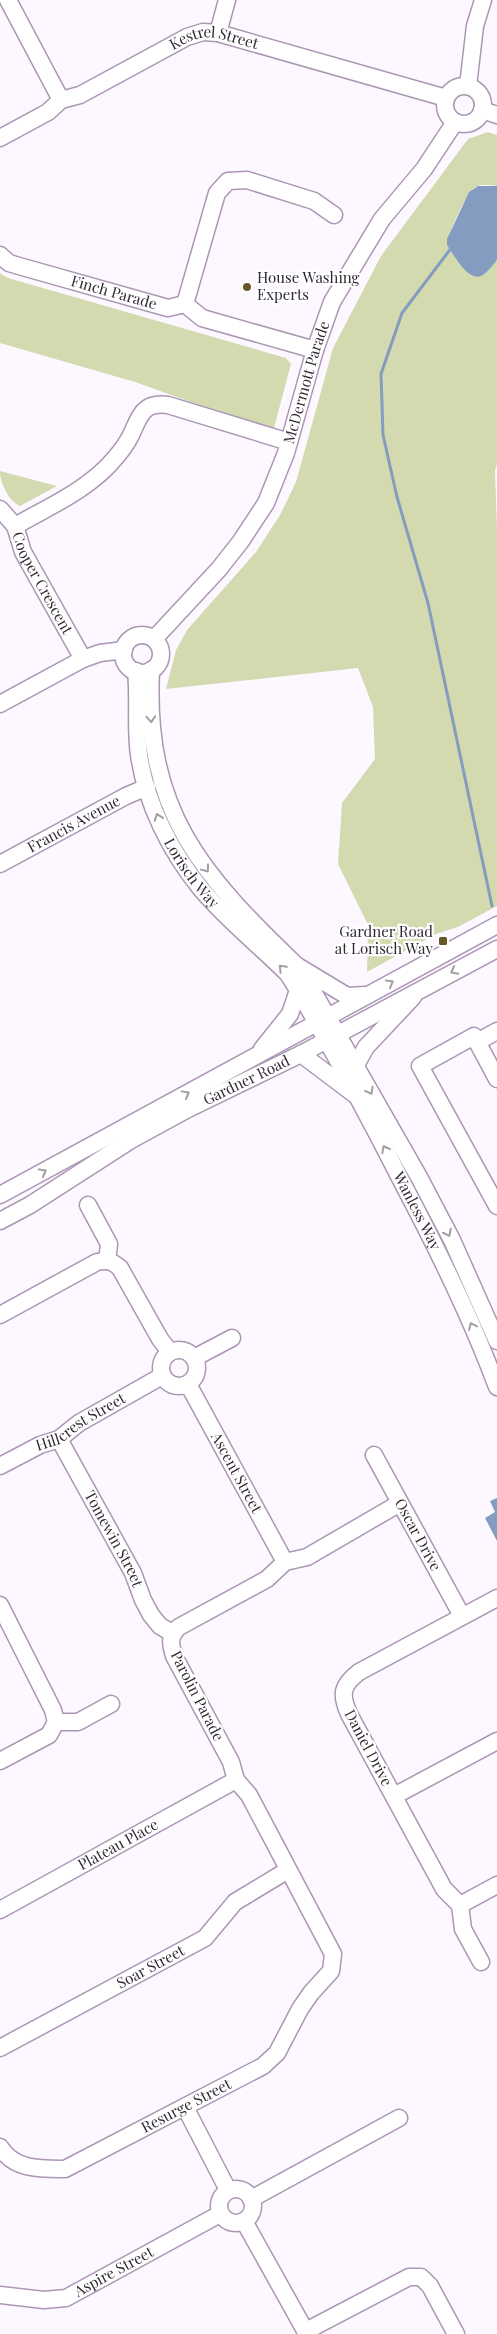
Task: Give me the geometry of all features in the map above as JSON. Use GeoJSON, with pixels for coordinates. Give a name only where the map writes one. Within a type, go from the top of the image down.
{"type":"FeatureCollection","features":[{"type":"Feature","properties":{"kind":"street"},"geometry":{"type":"LineString","coordinates":[[8,0],[61,100]]}},
{"type":"Feature","properties":{"kind":"street"},"geometry":{"type":"LineString","coordinates":[[218,33],[227,0]]}},
{"type":"Feature","properties":{"kind":"street"},"geometry":{"type":"LineString","coordinates":[[468,86],[475,26],[483,0]]}},
{"type":"Feature","properties":{"kind":"street","name":"Kestrel Street"},"geometry":{"type":"LineString","coordinates":[[0,138],[48,112],[61,100],[80,95],[187,37],[202,32],[218,33],[446,98]]}},
{"type":"Feature","properties":{"kind":"street"},"geometry":{"type":"LineString","coordinates":[[468,86],[480,95],[490,112],[474,122],[464,124],[455,122],[447,114],[446,98],[449,93],[458,87],[468,86]]}},
{"type":"Feature","properties":{"kind":"street","name":"McDermott Parade"},"geometry":{"type":"LineString","coordinates":[[154,639],[219,569],[266,503],[289,442],[314,350],[332,302],[382,220],[424,169],[455,122]]}},
{"type":"Feature","properties":{"kind":"street"},"geometry":{"type":"LineString","coordinates":[[314,350],[202,318],[185,304],[217,193],[228,181],[247,180],[314,201],[334,215]]}},
{"type":"Feature","properties":{"kind":"street","name":"Finch Parade"},"geometry":{"type":"LineString","coordinates":[[0,255],[9,263],[18,266],[168,308],[185,304]]}},
{"type":"Feature","properties":{"kind":"street"},"geometry":{"type":"LineString","coordinates":[[15,526],[85,485],[102,472],[122,450],[142,412],[158,404],[168,405],[289,442]]}},
{"type":"Feature","properties":{"kind":"street","name":"Cooper Crescent"},"geometry":{"type":"LineString","coordinates":[[0,509],[15,526],[23,552],[83,659]]}},
{"type":"Feature","properties":{"kind":"street"},"geometry":{"type":"LineString","coordinates":[[136,636],[148,636],[158,644],[161,656],[156,666],[143,671],[125,660],[124,650],[126,644],[136,636]]}},
{"type":"Feature","properties":{"kind":"street"},"geometry":{"type":"LineString","coordinates":[[0,704],[83,659],[100,653],[124,650]]}},
{"type":"Feature","properties":{"kind":"street","name":"Lorisch Way"},"geometry":{"type":"LineString","coordinates":[[143,671],[138,691],[136,726],[140,757],[147,787],[162,827],[175,853],[215,903],[288,974],[332,1036]]}},
{"type":"Feature","properties":{"kind":"street","name":"Lorisch Way"},"geometry":{"type":"LineString","coordinates":[[143,671],[150,704],[152,739],[161,781],[174,815],[189,845],[206,871],[240,911],[297,966],[347,996],[367,995]]}},
{"type":"Feature","properties":{"kind":"street","name":"Francis Avenue"},"geometry":{"type":"LineString","coordinates":[[0,864],[126,796],[147,787]]}},
{"type":"Feature","properties":{"kind":"street","name":"Gardner Road"},"geometry":{"type":"LineString","coordinates":[[0,1195],[497,925]]}},
{"type":"Feature","properties":{"kind":"street","name":"Gardner Road"},"geometry":{"type":"LineString","coordinates":[[0,1221],[30,1205],[131,1140],[207,1099],[301,1054],[497,949]]}},
{"type":"Feature","properties":{"kind":"street","name":"Lorisch Way"},"geometry":{"type":"LineString","coordinates":[[297,966],[322,1020]]}},
{"type":"Feature","properties":{"kind":"street"},"geometry":{"type":"LineString","coordinates":[[356,1065],[366,1047],[420,989]]}},
{"type":"Feature","properties":{"kind":"street","name":"Gardner Road"},"geometry":{"type":"LineString","coordinates":[[258,1054],[290,1014],[298,990]]}},
{"type":"Feature","properties":{"kind":"street"},"geometry":{"type":"LineString","coordinates":[[477,1042],[497,1031]]}},
{"type":"Feature","properties":{"kind":"street","name":"Wanless Way"},"geometry":{"type":"LineString","coordinates":[[332,1036],[356,1065],[452,1240],[493,1342],[497,1387]]}},
{"type":"Feature","properties":{"kind":"street","name":"Wanless Way"},"geometry":{"type":"LineString","coordinates":[[332,1036],[358,1097],[436,1246],[493,1342]]}},
{"type":"Feature","properties":{"kind":"street"},"geometry":{"type":"LineString","coordinates":[[497,1079],[474,1036],[420,1066],[497,1206]]}},
{"type":"Feature","properties":{"kind":"street"},"geometry":{"type":"LineString","coordinates":[[301,1054],[358,1097]]}},
{"type":"Feature","properties":{"kind":"street"},"geometry":{"type":"LineString","coordinates":[[88,1206],[109,1244],[107,1261]]}},
{"type":"Feature","properties":{"kind":"street"},"geometry":{"type":"LineString","coordinates":[[0,1315],[97,1262],[113,1262],[120,1268],[160,1339],[170,1352]]}},
{"type":"Feature","properties":{"kind":"street"},"geometry":{"type":"LineString","coordinates":[[194,1358],[232,1338]]}},
{"type":"Feature","properties":{"kind":"street"},"geometry":{"type":"LineString","coordinates":[[183,1350],[194,1358],[197,1368],[196,1374],[188,1384],[175,1386],[167,1382],[162,1376],[161,1363],[170,1352],[183,1350]]}},
{"type":"Feature","properties":{"kind":"street","name":"Hillcrest Street"},"geometry":{"type":"LineString","coordinates":[[0,1466],[40,1445],[59,1439],[79,1422],[162,1376]]}},
{"type":"Feature","properties":{"kind":"street","name":"Ascent Street"},"geometry":{"type":"LineString","coordinates":[[188,1384],[285,1562]]}},
{"type":"Feature","properties":{"kind":"street","name":"Tomewin Street"},"geometry":{"type":"LineString","coordinates":[[59,1439],[133,1573],[143,1600],[152,1616],[160,1626],[172,1633]]}},
{"type":"Feature","properties":{"kind":"street","name":"Oscar Drive"},"geometry":{"type":"LineString","coordinates":[[374,1455],[462,1616]]}},
{"type":"Feature","properties":{"kind":"street","name":"Parolin Parade"},"geometry":{"type":"LineString","coordinates":[[333,1966],[333,1954],[249,1795],[236,1780],[231,1762],[174,1656],[170,1643],[172,1633],[180,1626],[267,1579],[285,1562],[307,1557],[400,1503]]}},
{"type":"Feature","properties":{"kind":"street","name":"Daniel Drive"},"geometry":{"type":"LineString","coordinates":[[460,1905],[444,1889],[349,1714],[344,1701],[343,1691],[348,1680],[359,1672],[497,1598]]}},
{"type":"Feature","properties":{"kind":"street"},"geometry":{"type":"LineString","coordinates":[[0,1606],[53,1710],[56,1722],[49,1735],[0,1761]]}},
{"type":"Feature","properties":{"kind":"street"},"geometry":{"type":"LineString","coordinates":[[56,1722],[78,1722],[111,1704]]}},
{"type":"Feature","properties":{"kind":"street"},"geometry":{"type":"LineString","coordinates":[[394,1796],[497,1741]]}},
{"type":"Feature","properties":{"kind":"street","name":"Plateau Place"},"geometry":{"type":"LineString","coordinates":[[0,1910],[236,1780]]}},
{"type":"Feature","properties":{"kind":"street","name":"Soar Street"},"geometry":{"type":"LineString","coordinates":[[0,2048],[205,1938],[235,1902],[288,1870]]}},
{"type":"Feature","properties":{"kind":"street"},"geometry":{"type":"LineString","coordinates":[[482,1962],[464,1929],[460,1905],[497,1885]]}},
{"type":"Feature","properties":{"kind":"street","name":"Resurge Street"},"geometry":{"type":"LineString","coordinates":[[0,2147],[16,2164],[38,2169],[65,2169],[263,2066],[277,2053],[300,2009],[311,1993],[327,1977],[333,1966]]}},
{"type":"Feature","properties":{"kind":"street"},"geometry":{"type":"LineString","coordinates":[[185,2107],[228,2190]]}},
{"type":"Feature","properties":{"kind":"street"},"geometry":{"type":"LineString","coordinates":[[251,2199],[399,2118]]}},
{"type":"Feature","properties":{"kind":"street"},"geometry":{"type":"LineString","coordinates":[[228,2190],[242,2190],[251,2199],[252,2211],[244,2221],[234,2223],[220,2214],[219,2200],[228,2190]]}},
{"type":"Feature","properties":{"kind":"street","name":"Aspire Street"},"geometry":{"type":"LineString","coordinates":[[0,2295],[44,2300],[66,2298],[220,2214]]}},
{"type":"Feature","properties":{"kind":"street"},"geometry":{"type":"LineString","coordinates":[[244,2221],[306,2333],[409,2277],[421,2277],[430,2286],[456,2334]]}},
{"type":"Feature","properties":{"kind":"green space"},"geometry":{"type":"Polygon","coordinates":[[[488,132],[497,135],[497,186],[479,185],[474,188],[453,224],[447,245],[472,276],[483,275],[497,260],[497,464],[495,471],[497,529],[497,906],[458,927],[436,934],[367,972],[368,925],[338,864],[342,803],[375,759],[373,707],[358,668],[166,689],[176,650],[187,630],[256,552],[280,515],[296,482],[333,348],[381,256],[468,139],[488,132]]]}},
{"type":"Feature","properties":{"kind":"green space"},"geometry":{"type":"Polygon","coordinates":[[[0,273],[8,278],[286,358],[291,364],[274,428],[216,411],[135,382],[0,343],[0,273]]]}},
{"type":"Feature","properties":{"kind":"green space"},"geometry":{"type":"Polygon","coordinates":[[[0,471],[57,486],[20,506],[12,500],[6,491],[1,480],[0,471]]]}},
{"type":"Feature","properties":{"kind":"water"},"geometry":{"type":"Polygon","coordinates":[[[478,186],[497,186],[497,260],[483,275],[478,277],[472,276],[462,267],[447,245],[447,239],[469,192],[478,186]]]}},
{"type":"Feature","properties":{"kind":"water"},"geometry":{"type":"Polygon","coordinates":[[[497,1498],[497,1541],[485,1518],[495,1512],[490,1501],[497,1498]]]}},
{"type":"Feature","properties":{"kind":"waterway"},"geometry":{"type":"LineString","coordinates":[[452,247],[402,313],[381,374],[383,435],[397,497],[428,603],[492,906]]}},
{"type":"Feature","properties":{"kind":"place","name":"House Washing Experts"},"geometry":{"type":"Point","coordinates":[247,287]}},
{"type":"Feature","properties":{"kind":"place","name":"Gardner Road at Lorisch Way"},"geometry":{"type":"Point","coordinates":[443,941]}}]}
